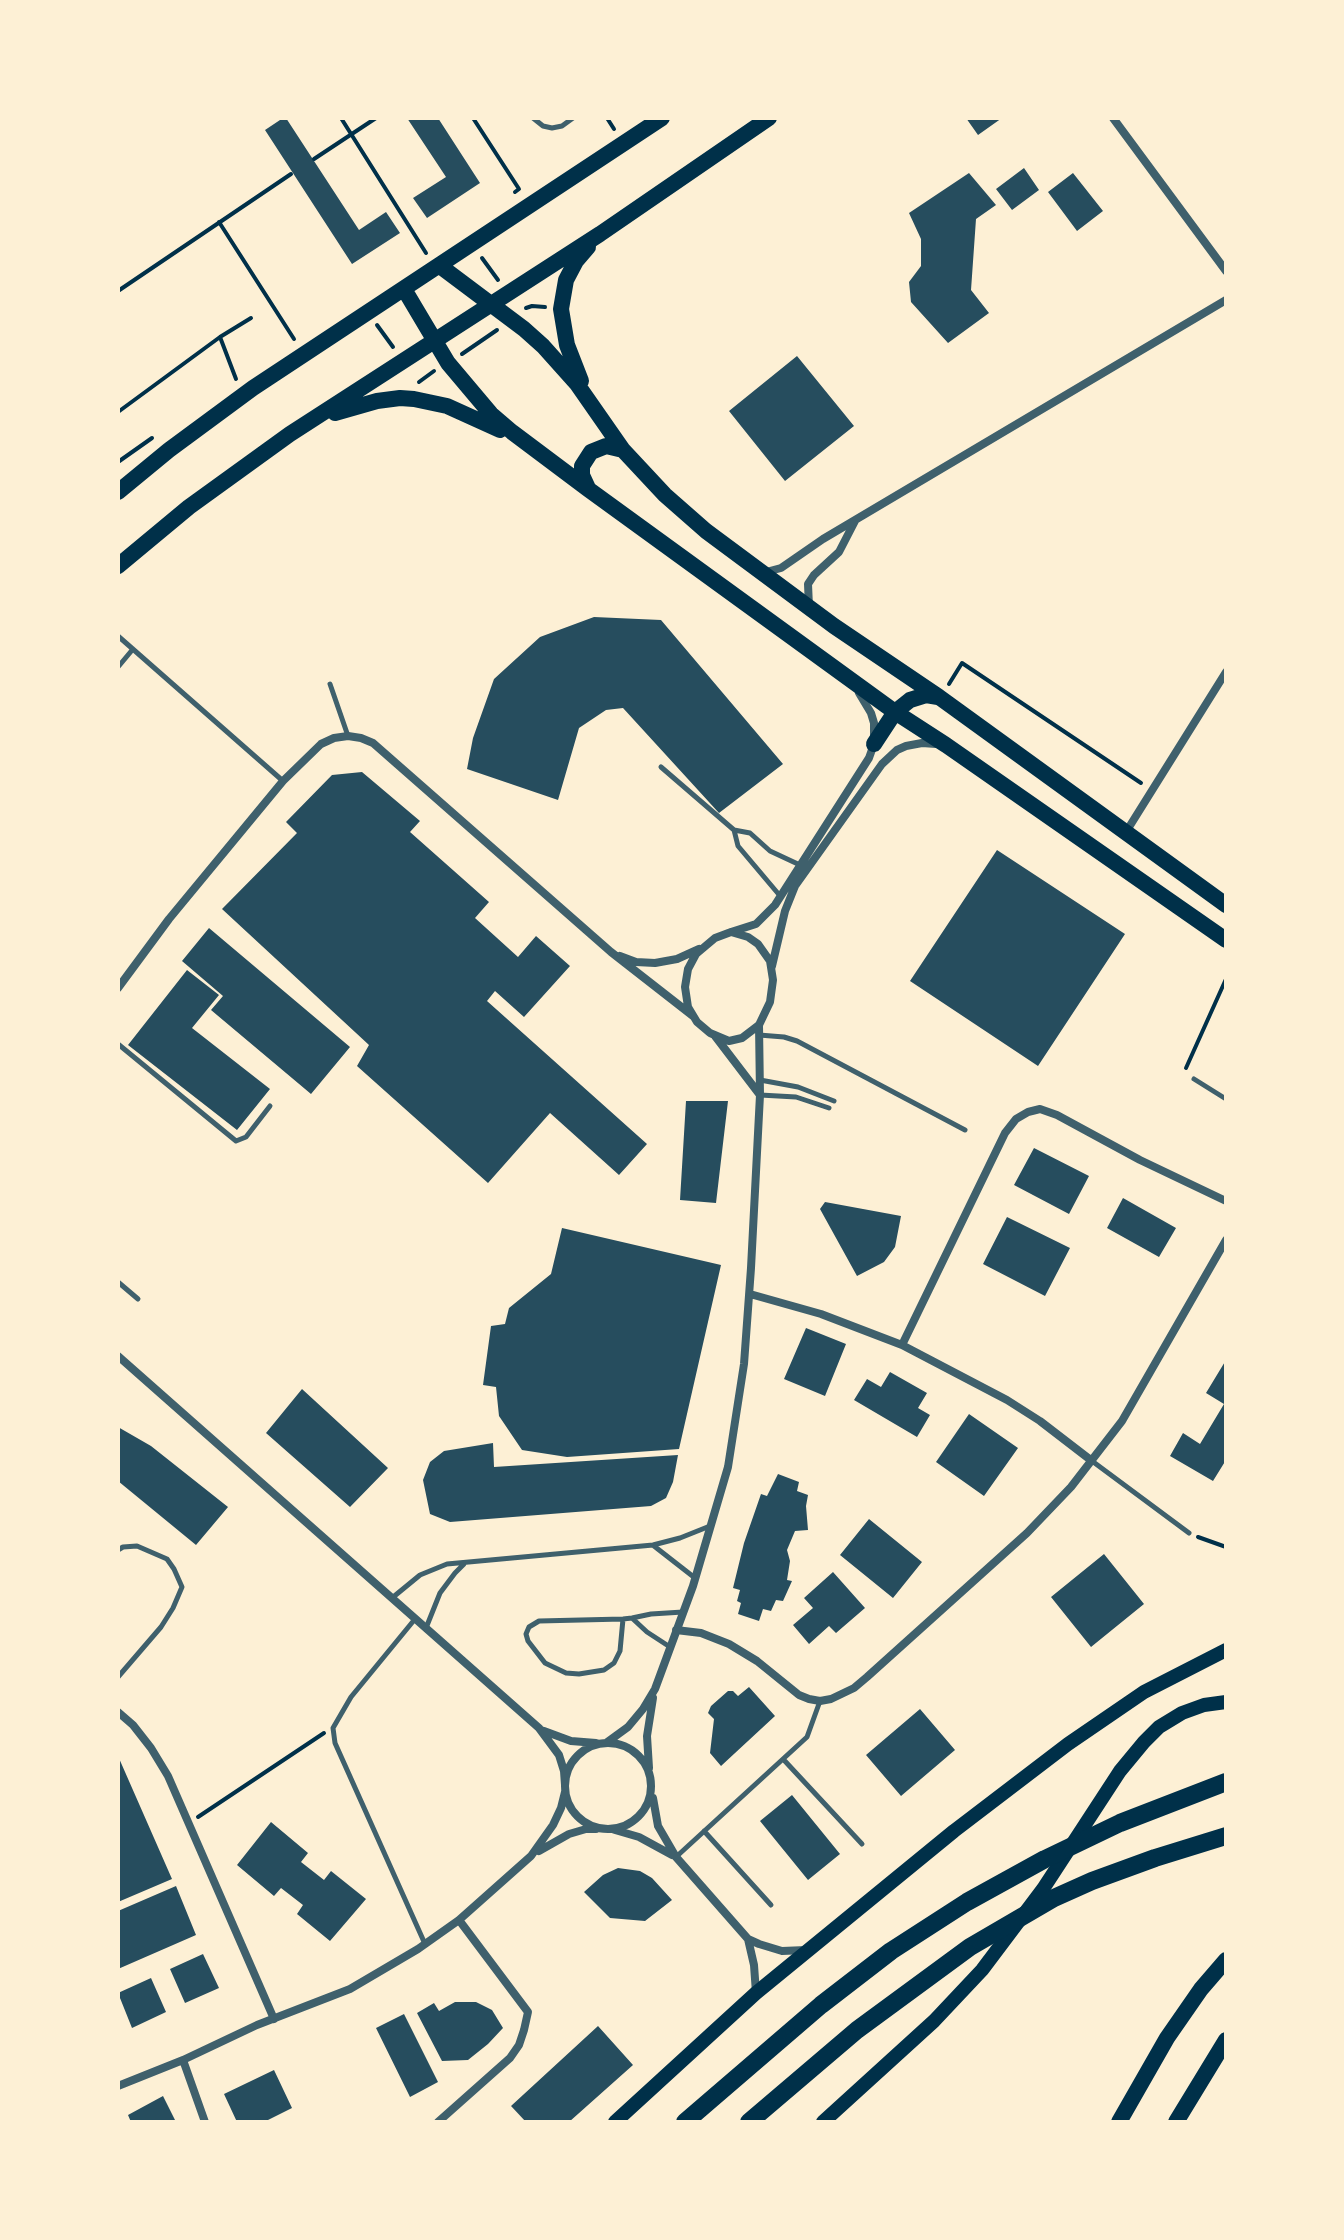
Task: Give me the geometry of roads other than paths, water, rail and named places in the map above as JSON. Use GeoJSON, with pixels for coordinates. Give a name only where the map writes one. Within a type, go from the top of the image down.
{"type":"FeatureCollection","features":[{"type":"Feature","properties":{"kind":"highway"},"geometry":{"type":"LineString","coordinates":[[685,2122],[821,2005],[891,1951],[967,1902],[1045,1859],[1120,1823],[1226,1782]]}},
{"type":"Feature","properties":{"kind":"highway"},"geometry":{"type":"LineString","coordinates":[[749,2122],[857,2030],[982,1940],[1054,1898],[1092,1881],[1226,1836]]}},
{"type":"Feature","properties":{"kind":"main road"},"geometry":{"type":"LineString","coordinates":[[121,488],[210,419],[303,355],[662,118]]}},
{"type":"Feature","properties":{"kind":"main road"},"geometry":{"type":"LineString","coordinates":[[118,566],[189,507],[290,434],[600,234],[769,118]]}},
{"type":"Feature","properties":{"kind":"main road"},"geometry":{"type":"LineString","coordinates":[[597,411],[571,356],[563,330],[561,309],[563,289],[570,271],[600,234]]}},
{"type":"Feature","properties":{"kind":"main road"},"geometry":{"type":"LineString","coordinates":[[438,267],[492,304],[543,346],[597,411],[623,450],[665,495],[706,531],[1226,905]]}},
{"type":"Feature","properties":{"kind":"main road"},"geometry":{"type":"LineString","coordinates":[[404,289],[448,363],[491,414],[531,446],[895,712],[1226,940]]}},
{"type":"Feature","properties":{"kind":"main road"},"geometry":{"type":"LineString","coordinates":[[290,434],[363,404],[389,399],[414,399],[466,414],[531,446]]}},
{"type":"Feature","properties":{"kind":"main road"},"geometry":{"type":"LineString","coordinates":[[588,489],[582,466],[591,452],[606,446],[623,450]]}},
{"type":"Feature","properties":{"kind":"main road"},"geometry":{"type":"LineString","coordinates":[[874,744],[895,712],[910,700],[926,695],[939,697]]}},
{"type":"Feature","properties":{"kind":"main road"},"geometry":{"type":"LineString","coordinates":[[615,2122],[806,1950],[954,1831],[1068,1744],[1144,1692],[1226,1650]]}},
{"type":"Feature","properties":{"kind":"main road"},"geometry":{"type":"LineString","coordinates":[[823,2122],[934,2021],[982,1970],[1043,1889],[1120,1771],[1144,1742],[1159,1727],[1182,1713],[1204,1705],[1226,1702]]}},
{"type":"Feature","properties":{"kind":"main road"},"geometry":{"type":"LineString","coordinates":[[1119,2122],[1176,2025],[1226,1960]]}},
{"type":"Feature","properties":{"kind":"main road"},"geometry":{"type":"LineString","coordinates":[[1176,2122],[1226,2040]]}},
{"type":"Feature","properties":{"kind":"street"},"geometry":{"type":"LineString","coordinates":[[1113,118],[1226,271]]}},
{"type":"Feature","properties":{"kind":"street"},"geometry":{"type":"LineString","coordinates":[[762,573],[781,568],[823,539],[1226,300]]}},
{"type":"Feature","properties":{"kind":"street"},"geometry":{"type":"LineString","coordinates":[[809,607],[807,591],[811,579],[839,552],[856,520]]}},
{"type":"Feature","properties":{"kind":"street"},"geometry":{"type":"LineString","coordinates":[[1126,832],[1226,672]]}},
{"type":"Feature","properties":{"kind":"street"},"geometry":{"type":"LineString","coordinates":[[611,952],[636,962],[677,959],[715,938],[756,924],[767,915],[869,758],[874,744],[874,723],[853,682]]}},
{"type":"Feature","properties":{"kind":"street"},"geometry":{"type":"LineString","coordinates":[[118,988],[169,919],[283,781],[321,744],[334,738],[361,738],[383,752],[611,952],[693,1016],[714,1036],[760,1095]]}},
{"type":"Feature","properties":{"kind":"street"},"geometry":{"type":"LineString","coordinates":[[714,1036],[736,1040],[759,1025],[772,994],[771,967],[785,911],[795,886],[882,764],[897,750],[913,744],[946,745]]}},
{"type":"Feature","properties":{"kind":"street"},"geometry":{"type":"LineString","coordinates":[[731,932],[754,940],[771,967]]}},
{"type":"Feature","properties":{"kind":"street"},"geometry":{"type":"LineString","coordinates":[[693,1016],[686,1002],[685,978],[703,946]]}},
{"type":"Feature","properties":{"kind":"street"},"geometry":{"type":"LineString","coordinates":[[759,1025],[760,1095],[750,1294],[736,1421],[728,1467],[711,1526],[655,1689],[647,1736],[653,1805],[658,1826],[676,1857],[748,1939],[770,1949],[806,1950]]}},
{"type":"Feature","properties":{"kind":"street"},"geometry":{"type":"LineString","coordinates":[[902,1345],[1005,1133],[1016,1119],[1028,1112],[1045,1110],[1057,1115],[1140,1160],[1226,1201]]}},
{"type":"Feature","properties":{"kind":"street"},"geometry":{"type":"LineString","coordinates":[[676,1630],[715,1637],[743,1652],[799,1695],[820,1701],[842,1694],[867,1677],[1027,1533],[1071,1487],[1122,1421],[1226,1240]]}},
{"type":"Feature","properties":{"kind":"street"},"geometry":{"type":"LineString","coordinates":[[750,1294],[821,1314],[902,1345],[1007,1400],[1092,1461]]}},
{"type":"Feature","properties":{"kind":"street"},"geometry":{"type":"LineString","coordinates":[[118,1356],[539,1728],[559,1755],[569,1805],[577,1817],[588,1825],[639,1837],[676,1857]]}},
{"type":"Feature","properties":{"kind":"street"},"geometry":{"type":"LineString","coordinates":[[531,1856],[561,1808],[568,1771],[575,1758],[628,1727],[655,1689]]}},
{"type":"Feature","properties":{"kind":"street"},"geometry":{"type":"LineString","coordinates":[[118,1712],[151,1748],[168,1776],[274,2019]]}},
{"type":"Feature","properties":{"kind":"street"},"geometry":{"type":"LineString","coordinates":[[539,1728],[571,1741],[623,1745],[637,1753],[651,1775]]}},
{"type":"Feature","properties":{"kind":"street"},"geometry":{"type":"LineString","coordinates":[[118,2086],[350,1989],[459,1920],[531,1856],[569,1834],[586,1829],[626,1826],[640,1816],[649,1802],[652,1786]]}},
{"type":"Feature","properties":{"kind":"street"},"geometry":{"type":"LineString","coordinates":[[438,2122],[510,2058],[519,2045],[528,2012],[459,1920]]}},
{"type":"Feature","properties":{"kind":"street"},"geometry":{"type":"LineString","coordinates":[[748,1939],[756,1993]]}},
{"type":"Feature","properties":{"kind":"street"},"geometry":{"type":"LineString","coordinates":[[183,2060],[205,2122]]}},
{"type":"Feature","properties":{"kind":"lane"},"geometry":{"type":"LineString","coordinates":[[533,118],[543,126],[552,128],[562,126],[573,118]]}},
{"type":"Feature","properties":{"kind":"lane"},"geometry":{"type":"LineString","coordinates":[[118,636],[283,781]]}},
{"type":"Feature","properties":{"kind":"lane"},"geometry":{"type":"LineString","coordinates":[[118,667],[133,649]]}},
{"type":"Feature","properties":{"kind":"lane"},"geometry":{"type":"LineString","coordinates":[[330,684],[348,736]]}},
{"type":"Feature","properties":{"kind":"lane"},"geometry":{"type":"LineString","coordinates":[[661,767],[734,830],[750,833],[770,851],[800,865]]}},
{"type":"Feature","properties":{"kind":"lane"},"geometry":{"type":"LineString","coordinates":[[734,830],[738,846],[781,897]]}},
{"type":"Feature","properties":{"kind":"lane"},"geometry":{"type":"LineString","coordinates":[[759,1035],[797,1041],[965,1130]]}},
{"type":"Feature","properties":{"kind":"lane"},"geometry":{"type":"LineString","coordinates":[[118,1044],[236,1141],[246,1137],[270,1106]]}},
{"type":"Feature","properties":{"kind":"lane"},"geometry":{"type":"LineString","coordinates":[[1194,1079],[1226,1099]]}},
{"type":"Feature","properties":{"kind":"lane"},"geometry":{"type":"LineString","coordinates":[[760,1080],[798,1087],[834,1101]]}},
{"type":"Feature","properties":{"kind":"lane"},"geometry":{"type":"LineString","coordinates":[[760,1095],[796,1097],[829,1108]]}},
{"type":"Feature","properties":{"kind":"lane"},"geometry":{"type":"LineString","coordinates":[[118,1282],[138,1299]]}},
{"type":"Feature","properties":{"kind":"lane"},"geometry":{"type":"LineString","coordinates":[[1092,1461],[1189,1533]]}},
{"type":"Feature","properties":{"kind":"lane"},"geometry":{"type":"LineString","coordinates":[[392,1598],[420,1575],[447,1564],[653,1545],[711,1526]]}},
{"type":"Feature","properties":{"kind":"lane"},"geometry":{"type":"LineString","coordinates":[[653,1545],[695,1578]]}},
{"type":"Feature","properties":{"kind":"lane"},"geometry":{"type":"LineString","coordinates":[[118,1550],[137,1546],[167,1559],[182,1587],[161,1627],[118,1677]]}},
{"type":"Feature","properties":{"kind":"lane"},"geometry":{"type":"LineString","coordinates":[[426,1628],[440,1593],[465,1564]]}},
{"type":"Feature","properties":{"kind":"lane"},"geometry":{"type":"LineString","coordinates":[[623,1619],[620,1651],[614,1663],[604,1670],[579,1674],[566,1673],[545,1663],[526,1634],[529,1627],[539,1621],[623,1619],[683,1612]]}},
{"type":"Feature","properties":{"kind":"lane"},"geometry":{"type":"LineString","coordinates":[[632,1618],[670,1647]]}},
{"type":"Feature","properties":{"kind":"lane"},"geometry":{"type":"LineString","coordinates":[[415,1619],[351,1697],[333,1728],[335,1743],[425,1944]]}},
{"type":"Feature","properties":{"kind":"lane"},"geometry":{"type":"LineString","coordinates":[[676,1857],[807,1737],[820,1701]]}},
{"type":"Feature","properties":{"kind":"lane"},"geometry":{"type":"LineString","coordinates":[[783,1759],[862,1844]]}},
{"type":"Feature","properties":{"kind":"lane"},"geometry":{"type":"LineString","coordinates":[[704,1831],[771,1905]]}}]}
